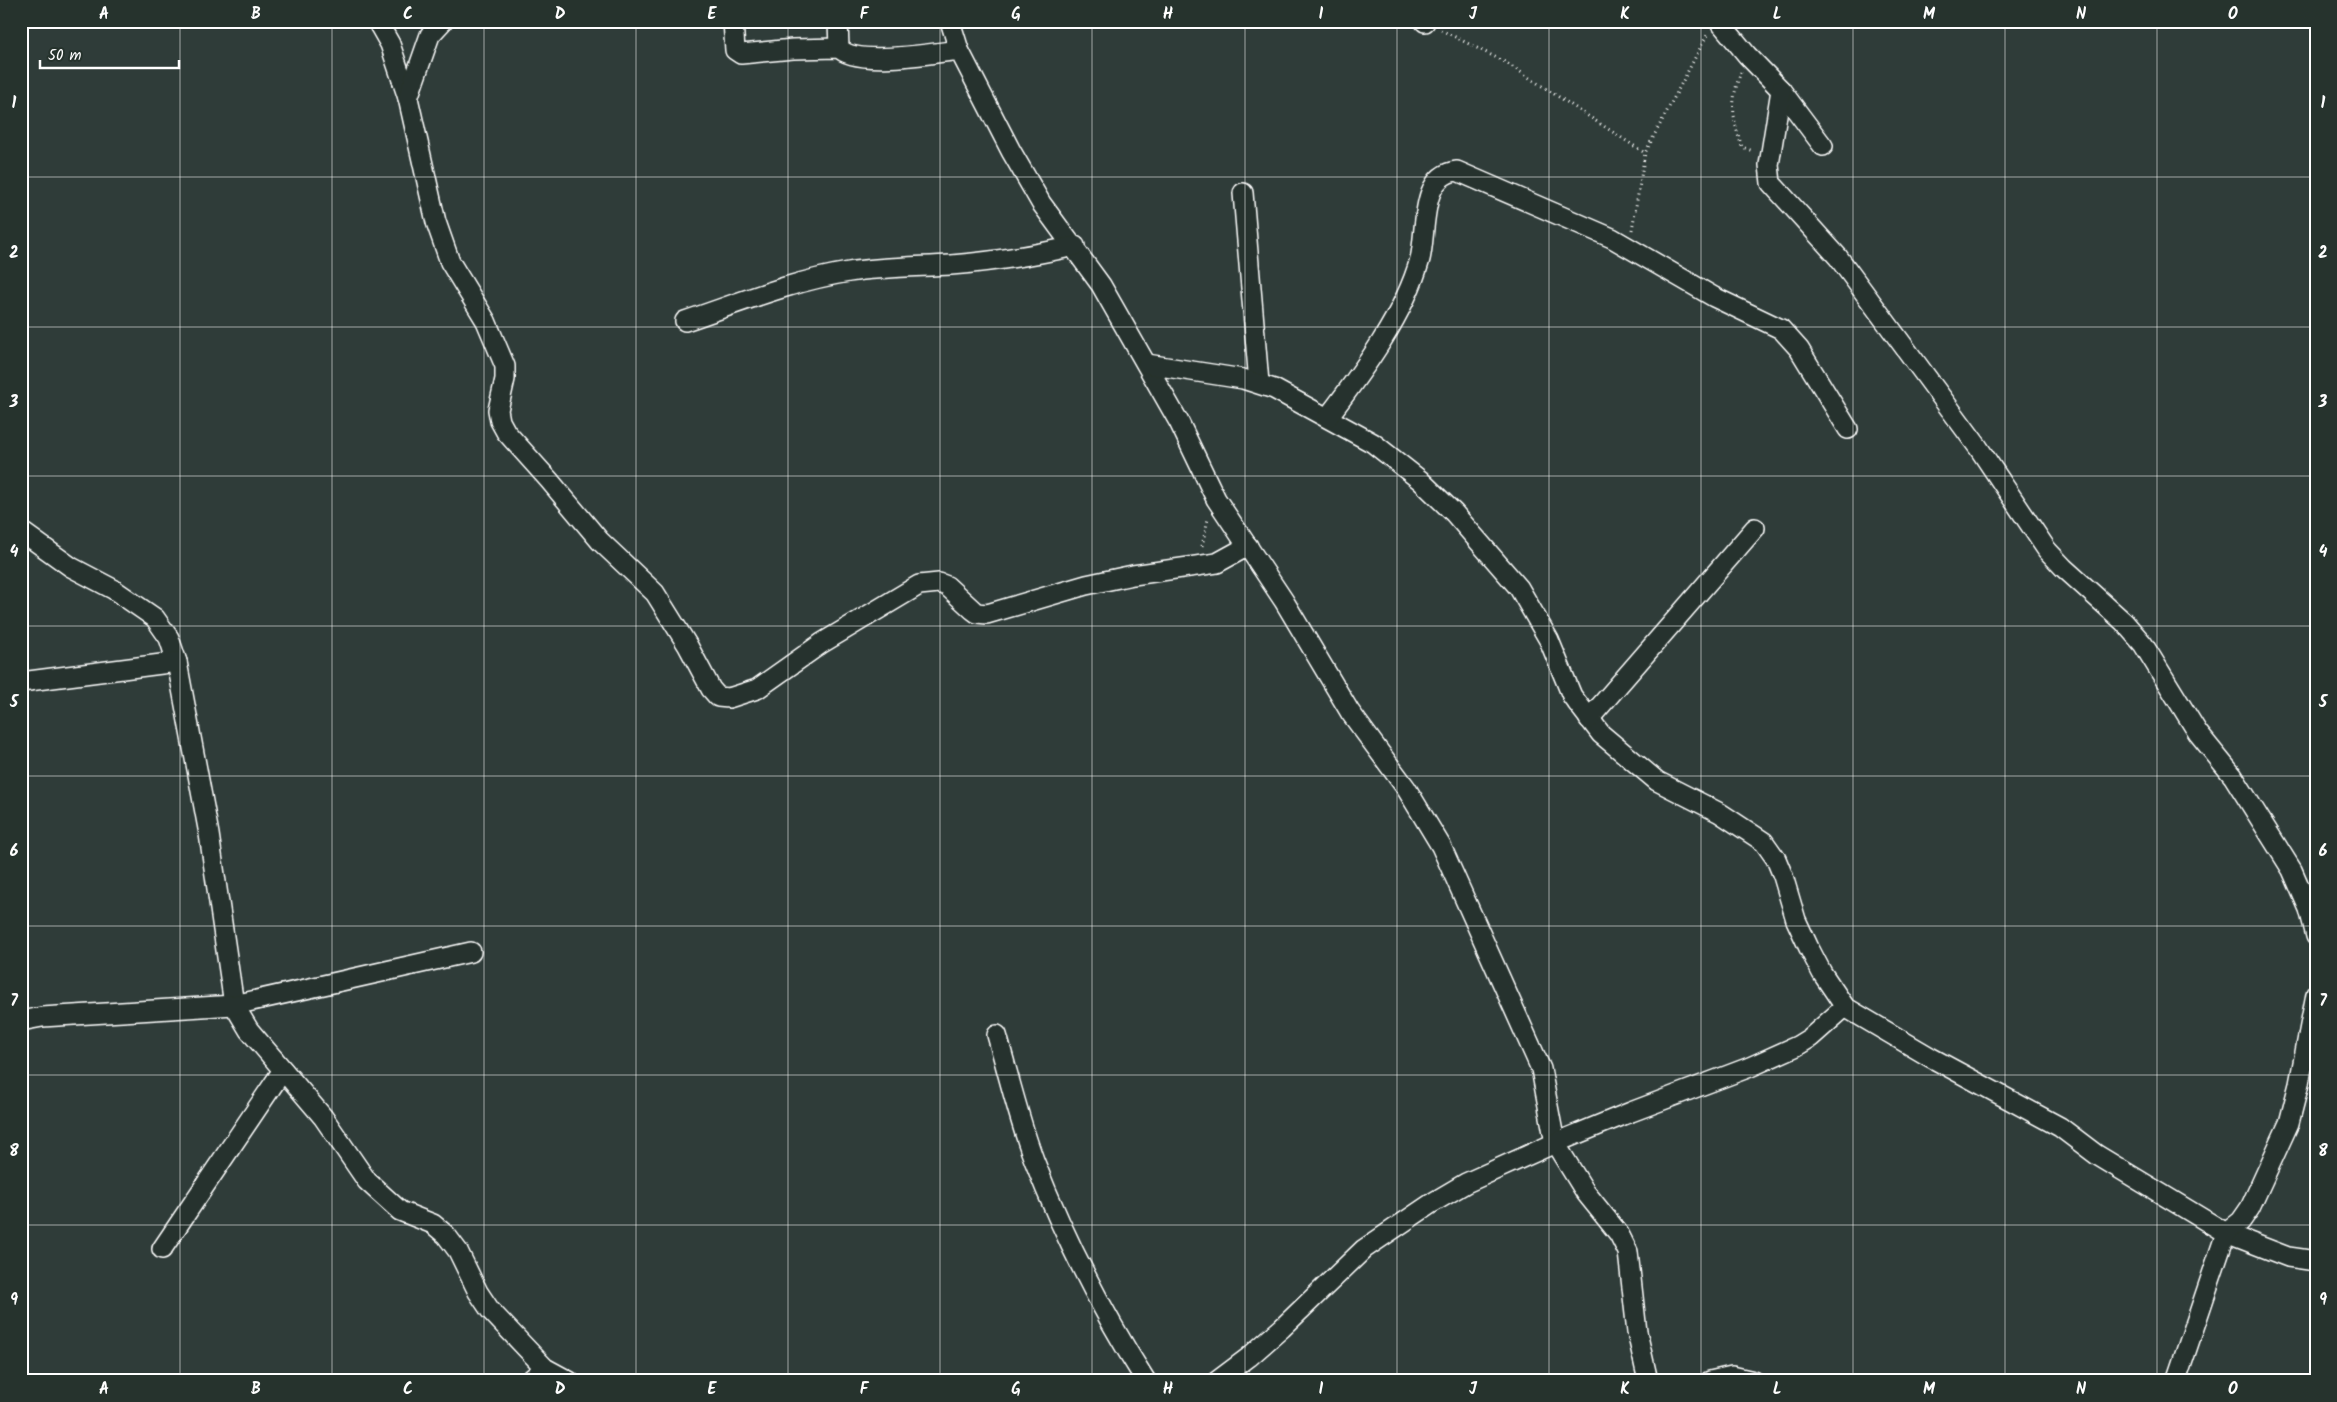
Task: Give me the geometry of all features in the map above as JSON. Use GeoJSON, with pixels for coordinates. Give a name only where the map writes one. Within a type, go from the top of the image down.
{"type":"FeatureCollection","features":[{"type":"Feature","properties":{"kind":"street"},"geometry":{"type":"LineString","coordinates":[[377,21],[390,44],[408,98],[438,230],[450,262],[486,320],[505,366],[505,379],[498,410],[506,432],[600,541],[655,593],[688,646],[711,689],[718,697],[729,698],[757,689],[822,643],[919,585],[939,583],[947,586],[977,613],[987,614],[1123,577],[1217,563],[1248,546]]}},
{"type":"Feature","properties":{"kind":"street"},"geometry":{"type":"LineString","coordinates":[[408,98],[430,35],[443,21]]}},
{"type":"Feature","properties":{"kind":"street"},"geometry":{"type":"LineString","coordinates":[[733,21],[735,50],[741,54],[793,49],[840,48],[849,56],[872,58],[959,50]]}},
{"type":"Feature","properties":{"kind":"street"},"geometry":{"type":"LineString","coordinates":[[838,21],[840,48]]}},
{"type":"Feature","properties":{"kind":"street"},"geometry":{"type":"LineString","coordinates":[[950,21],[959,50],[1011,151],[1041,203],[1075,246],[1101,285],[1126,332],[1147,364],[1216,500],[1284,601],[1350,712],[1406,788],[1442,846],[1541,1068],[1555,1143],[1581,1187],[1619,1234],[1628,1252],[1638,1340],[1648,1381]]}},
{"type":"Feature","properties":{"kind":"street"},"geometry":{"type":"LineString","coordinates":[[1714,26],[1747,55],[1781,90],[1823,146]]}},
{"type":"Feature","properties":{"kind":"street"},"geometry":{"type":"LineString","coordinates":[[1781,90],[1770,158],[1769,175],[1771,183],[1844,265],[1978,447],[2047,550],[2064,568],[2124,622],[2143,644],[2198,732],[2232,776],[2292,870],[2306,902],[2316,936]]}},
{"type":"Feature","properties":{"kind":"street"},"geometry":{"type":"LineString","coordinates":[[1328,417],[1369,359],[1407,293],[1420,256],[1428,202],[1437,181],[1446,174],[1457,171],[1464,172],[1545,209],[1570,218],[1628,248],[1714,297],[1781,329],[1799,349],[1848,429]]}},
{"type":"Feature","properties":{"kind":"street"},"geometry":{"type":"LineString","coordinates":[[1244,193],[1259,383]]}},
{"type":"Feature","properties":{"kind":"street"},"geometry":{"type":"LineString","coordinates":[[686,322],[780,288],[848,272],[896,266],[951,265],[1016,258],[1075,246]]}},
{"type":"Feature","properties":{"kind":"street"},"geometry":{"type":"LineString","coordinates":[[1147,364],[1259,383],[1328,417],[1388,453],[1410,471],[1454,513],[1519,588],[1538,619],[1572,696],[1589,719],[1617,749],[1657,781],[1720,814],[1764,842],[1776,859],[1796,920],[1809,948],[1822,973],[1845,1007],[1930,1058],[2060,1127],[2097,1155],[2226,1233],[2288,1257],[2316,1261]]}},
{"type":"Feature","properties":{"kind":"street"},"geometry":{"type":"LineString","coordinates":[[1589,719],[1755,528]]}},
{"type":"Feature","properties":{"kind":"street"},"geometry":{"type":"LineString","coordinates":[[21,531],[71,567],[113,589],[155,618],[169,638],[177,662],[209,834],[234,1005],[249,1030],[323,1117],[358,1170],[377,1191],[400,1211],[434,1224],[446,1235],[458,1251],[478,1292],[490,1310],[545,1368],[569,1381]]}},
{"type":"Feature","properties":{"kind":"street"},"geometry":{"type":"LineString","coordinates":[[21,682],[177,662]]}},
{"type":"Feature","properties":{"kind":"street"},"geometry":{"type":"LineString","coordinates":[[21,1021],[42,1017],[234,1005],[471,952]]}},
{"type":"Feature","properties":{"kind":"street"},"geometry":{"type":"LineString","coordinates":[[2176,1381],[2226,1233],[2241,1221],[2262,1184],[2289,1123],[2310,1053],[2316,994]]}},
{"type":"Feature","properties":{"kind":"street"},"geometry":{"type":"LineString","coordinates":[[1217,1381],[1250,1358],[1364,1249],[1466,1183],[1555,1143],[1783,1053],[1810,1038],[1845,1007]]}},
{"type":"Feature","properties":{"kind":"street"},"geometry":{"type":"LineString","coordinates":[[997,1035],[1034,1160],[1083,1269],[1114,1331],[1146,1381]]}},
{"type":"Feature","properties":{"kind":"street"},"geometry":{"type":"LineString","coordinates":[[162,1249],[283,1070]]}},
{"type":"Feature","properties":{"kind":"street"},"geometry":{"type":"LineString","coordinates":[[529,1381],[545,1368]]}},
{"type":"Feature","properties":{"kind":"street"},"geometry":{"type":"LineString","coordinates":[[1710,1381],[1732,1376],[1754,1381]]}},
{"type":"Feature","properties":{"kind":"path"},"geometry":{"type":"LineString","coordinates":[[1425,21],[1505,62],[1645,153]]}},
{"type":"Feature","properties":{"kind":"path"},"geometry":{"type":"LineString","coordinates":[[1628,248],[1645,153],[1714,26]]}},
{"type":"Feature","properties":{"kind":"path"},"geometry":{"type":"LineString","coordinates":[[1747,55],[1733,94],[1737,129],[1742,147],[1770,158]]}},
{"type":"Feature","properties":{"kind":"path"},"geometry":{"type":"LineString","coordinates":[[1200,552],[1204,541],[1206,524],[1216,500]]}}]}
